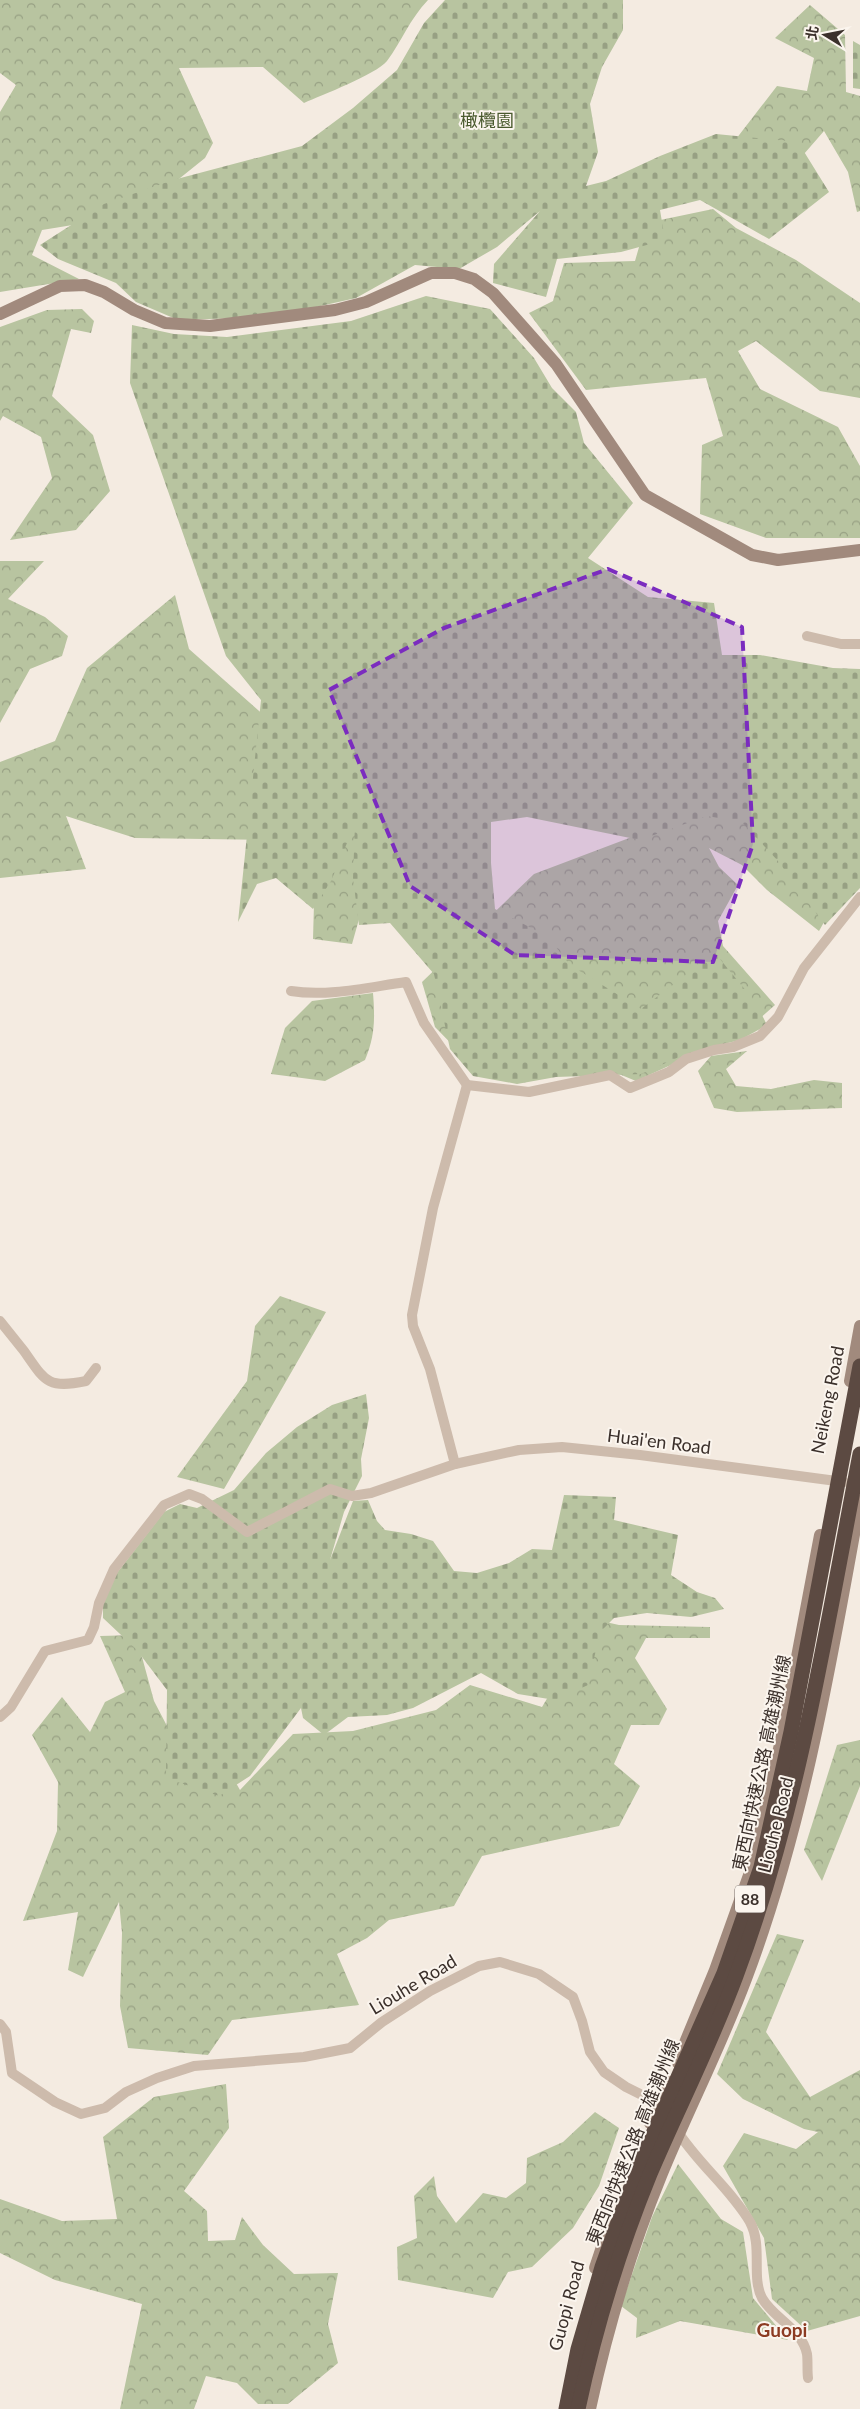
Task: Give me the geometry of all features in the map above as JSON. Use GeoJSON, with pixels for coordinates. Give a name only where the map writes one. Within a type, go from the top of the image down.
{"type":"FeatureCollection","features":[{"type":"Feature","properties":{"kind":"highway","name":"東西向快速公路 高雄潮州線"},"geometry":{"type":"LineString","coordinates":[[566,2409],[578,2348],[606,2258],[637,2170],[724,1973],[761,1867],[791,1732],[860,1366]]}},
{"type":"Feature","properties":{"kind":"highway","name":"東西向快速公路 高雄潮州線"},"geometry":{"type":"LineString","coordinates":[[578,2409],[590,2352],[615,2273],[650,2175],[692,2083],[736,1976],[772,1872],[805,1736],[860,1454]]}},
{"type":"Feature","properties":{"kind":"main road"},"geometry":{"type":"LineString","coordinates":[[0,314],[60,286],[85,285],[104,292],[134,310],[165,323],[210,326],[335,310],[366,302],[432,273],[455,273],[474,279],[493,293],[556,364],[644,495],[752,555],[778,560],[860,550]]}},
{"type":"Feature","properties":{"kind":"main road","name":"Neikeng Road"},"geometry":{"type":"LineString","coordinates":[[831,1480],[860,1326]]}},
{"type":"Feature","properties":{"kind":"main road","name":"Liouhe Road"},"geometry":{"type":"LineString","coordinates":[[658,2102],[715,1970],[753,1864],[783,1731],[831,1480]]}},
{"type":"Feature","properties":{"kind":"main road","name":"Liouhe Road"},"geometry":{"type":"LineString","coordinates":[[679,2135],[702,2088],[746,1979],[781,1876],[815,1740],[860,1501]]}},
{"type":"Feature","properties":{"kind":"main road","name":"Guopi Road"},"geometry":{"type":"LineString","coordinates":[[560,2409],[574,2347],[600,2251],[658,2102]]}},
{"type":"Feature","properties":{"kind":"main road"},"geometry":{"type":"LineString","coordinates":[[590,2409],[602,2355],[625,2275],[660,2178],[679,2135]]}},
{"type":"Feature","properties":{"kind":"street"},"geometry":{"type":"LineString","coordinates":[[807,636],[841,644],[860,644]]}},
{"type":"Feature","properties":{"kind":"street"},"geometry":{"type":"LineString","coordinates":[[291,991],[306,993],[328,992],[406,982],[424,1023],[467,1085],[529,1092],[610,1075],[621,1080],[630,1088],[669,1072],[686,1059],[714,1050],[733,1047],[760,1036],[778,1017],[804,968],[860,897]]}},
{"type":"Feature","properties":{"kind":"street"},"geometry":{"type":"LineString","coordinates":[[0,1717],[11,1706],[45,1651],[88,1640],[94,1627],[98,1604],[114,1569],[164,1505],[189,1494],[202,1500],[247,1532],[330,1489],[352,1496],[371,1493],[455,1464],[432,1376],[413,1326],[412,1315],[433,1208],[467,1085]]}},
{"type":"Feature","properties":{"kind":"street"},"geometry":{"type":"LineString","coordinates":[[0,1321],[39,1374],[50,1382],[68,1384],[86,1381],[96,1368]]}},
{"type":"Feature","properties":{"kind":"street","name":"Huai'en Road"},"geometry":{"type":"LineString","coordinates":[[455,1464],[519,1450],[562,1447],[640,1454],[860,1484]]}},
{"type":"Feature","properties":{"kind":"street","name":"Liouhe Road"},"geometry":{"type":"LineString","coordinates":[[0,2024],[6,2032],[12,2073],[55,2102],[81,2114],[105,2108],[126,2092],[157,2078],[194,2066],[304,2057],[350,2048],[382,2022],[430,1991],[479,1966],[500,1962],[539,1974],[572,1997],[582,2021],[590,2052],[604,2072],[626,2087],[658,2102]]}},
{"type":"Feature","properties":{"kind":"street"},"geometry":{"type":"LineString","coordinates":[[658,2102],[679,2135],[730,2194],[751,2224],[758,2248],[762,2297],[775,2314],[799,2337],[807,2353],[808,2378]]}},
{"type":"Feature","properties":{"kind":"highlighted area"},"geometry":{"type":"Polygon","coordinates":[[[608,569],[742,627],[753,844],[713,962],[515,955],[410,886],[329,690],[444,628],[608,569]]]}},
{"type":"Feature","properties":{"kind":"green space"},"geometry":{"type":"Polygon","coordinates":[[[0,0],[428,0],[416,15],[387,61],[381,66],[360,78],[304,103],[263,67],[179,68],[213,143],[205,158],[134,215],[42,230],[32,255],[79,279],[0,292],[0,112],[16,85],[0,73],[0,0]]]}},
{"type":"Feature","properties":{"kind":"green space","name":"橄欖園"},"geometry":{"type":"Polygon","coordinates":[[[445,0],[623,0],[623,30],[602,67],[590,104],[598,152],[586,186],[606,181],[660,156],[716,134],[798,142],[829,192],[769,239],[700,200],[660,210],[665,240],[621,252],[557,259],[546,297],[493,283],[494,264],[540,211],[497,247],[459,269],[415,265],[356,298],[272,317],[178,320],[136,302],[116,283],[58,259],[40,245],[104,204],[173,180],[302,146],[353,108],[397,70],[424,23],[445,0]]]}},
{"type":"Feature","properties":{"kind":"green space"},"geometry":{"type":"Polygon","coordinates":[[[810,5],[845,35],[846,92],[860,96],[860,211],[857,212],[848,172],[824,131],[797,162],[726,152],[777,86],[807,91],[814,58],[775,38],[810,5]]]}},
{"type":"Feature","properties":{"kind":"green space"},"geometry":{"type":"Polygon","coordinates":[[[853,41],[860,45],[860,89],[853,88],[853,41]]]}},
{"type":"Feature","properties":{"kind":"green space"},"geometry":{"type":"Polygon","coordinates":[[[713,209],[736,228],[796,260],[860,303],[860,398],[820,391],[756,341],[738,351],[760,389],[838,427],[860,466],[860,538],[766,538],[700,514],[702,445],[723,436],[706,378],[586,390],[529,313],[553,301],[564,263],[635,261],[646,223],[713,209]]]}},
{"type":"Feature","properties":{"kind":"green space"},"geometry":{"type":"Polygon","coordinates":[[[426,296],[490,309],[534,358],[552,388],[576,412],[584,443],[633,503],[588,558],[648,597],[714,603],[722,655],[760,655],[833,668],[860,669],[860,888],[825,925],[778,861],[742,822],[707,816],[640,840],[527,817],[491,822],[491,863],[495,909],[548,937],[570,965],[641,1009],[715,953],[756,1003],[767,1025],[740,1040],[688,1053],[641,1074],[556,1077],[517,1084],[473,1076],[450,1049],[434,974],[390,923],[359,925],[353,878],[355,824],[331,881],[313,909],[276,878],[257,884],[238,922],[261,700],[226,656],[130,383],[132,325],[174,334],[227,337],[351,321],[426,296]]]}},
{"type":"Feature","properties":{"kind":"green space"},"geometry":{"type":"Polygon","coordinates":[[[82,309],[94,321],[91,333],[71,329],[52,396],[93,435],[110,491],[76,530],[10,540],[52,478],[41,437],[3,416],[0,421],[0,327],[47,310],[82,309]]]}},
{"type":"Feature","properties":{"kind":"green space"},"geometry":{"type":"Polygon","coordinates":[[[0,561],[44,561],[8,599],[45,617],[68,636],[62,656],[30,669],[0,723],[0,561]]]}},
{"type":"Feature","properties":{"kind":"green space"},"geometry":{"type":"Polygon","coordinates":[[[175,595],[189,649],[276,726],[268,840],[135,838],[66,816],[86,869],[0,878],[0,762],[55,741],[87,668],[175,595]]]}},
{"type":"Feature","properties":{"kind":"green space"},"geometry":{"type":"Polygon","coordinates":[[[735,798],[828,915],[819,931],[767,890],[742,865],[709,848],[719,867],[738,885],[718,921],[723,946],[775,1005],[747,1030],[636,1081],[597,1065],[473,1066],[435,1027],[422,982],[534,874],[735,798]]]}},
{"type":"Feature","properties":{"kind":"green space"},"geometry":{"type":"Polygon","coordinates":[[[352,807],[378,852],[352,944],[313,939],[315,868],[352,807]]]}},
{"type":"Feature","properties":{"kind":"green space"},"geometry":{"type":"Polygon","coordinates":[[[373,993],[374,1027],[365,1060],[325,1081],[271,1074],[285,1028],[312,1001],[373,993]]]}},
{"type":"Feature","properties":{"kind":"green space"},"geometry":{"type":"Polygon","coordinates":[[[747,1051],[726,1069],[736,1086],[771,1089],[814,1080],[842,1083],[842,1108],[737,1112],[714,1108],[698,1071],[711,1056],[747,1051]]]}},
{"type":"Feature","properties":{"kind":"green space"},"geometry":{"type":"Polygon","coordinates":[[[280,1296],[326,1312],[224,1489],[177,1477],[247,1381],[255,1326],[280,1296]]]}},
{"type":"Feature","properties":{"kind":"green space"},"geometry":{"type":"Polygon","coordinates":[[[366,1394],[369,1418],[361,1459],[362,1476],[344,1512],[330,1560],[353,1501],[368,1500],[377,1521],[385,1530],[411,1534],[433,1541],[454,1571],[477,1573],[509,1563],[532,1549],[552,1550],[564,1495],[616,1497],[614,1520],[678,1535],[671,1575],[697,1592],[715,1598],[724,1609],[691,1617],[647,1613],[614,1618],[600,1632],[588,1685],[555,1700],[518,1694],[481,1673],[413,1708],[387,1715],[348,1717],[324,1735],[303,1718],[301,1708],[250,1776],[219,1796],[166,1778],[167,1690],[136,1649],[103,1618],[103,1591],[164,1512],[180,1504],[197,1508],[234,1490],[266,1453],[297,1427],[332,1405],[366,1394]]]}},
{"type":"Feature","properties":{"kind":"green space"},"geometry":{"type":"Polygon","coordinates":[[[561,1612],[619,1625],[710,1627],[710,1638],[646,1638],[635,1658],[667,1709],[659,1725],[631,1725],[614,1764],[640,1786],[619,1826],[482,1856],[454,1906],[389,1920],[367,1938],[337,1954],[359,2005],[232,2020],[208,2055],[128,2048],[120,2006],[122,1933],[119,1902],[83,1977],[68,1970],[78,1912],[23,1921],[57,1831],[58,1782],[32,1735],[62,1697],[90,1732],[105,1702],[125,1692],[100,1636],[136,1635],[154,1701],[180,1751],[202,1723],[240,1790],[293,1734],[353,1731],[436,1710],[470,1685],[542,1707],[570,1660],[561,1612]]]}},
{"type":"Feature","properties":{"kind":"green space"},"geometry":{"type":"Polygon","coordinates":[[[860,1740],[860,1786],[822,1881],[804,1850],[837,1745],[860,1740]]]}},
{"type":"Feature","properties":{"kind":"green space"},"geometry":{"type":"Polygon","coordinates":[[[777,1934],[804,1940],[766,2032],[810,2097],[860,2070],[860,2316],[807,2331],[772,2299],[764,2238],[723,2166],[744,2133],[796,2149],[818,2132],[804,2129],[743,2099],[717,2074],[777,1934]]]}},
{"type":"Feature","properties":{"kind":"green space"},"geometry":{"type":"Polygon","coordinates":[[[226,2084],[229,2128],[184,2191],[207,2211],[208,2241],[235,2240],[242,2217],[263,2245],[294,2274],[338,2273],[328,2324],[338,2363],[288,2404],[258,2404],[237,2383],[206,2376],[194,2409],[120,2409],[142,2304],[55,2280],[0,2253],[0,2199],[62,2221],[117,2219],[103,2137],[154,2097],[226,2084]]]}},
{"type":"Feature","properties":{"kind":"green space"},"geometry":{"type":"Polygon","coordinates":[[[595,2112],[619,2128],[599,2186],[573,2228],[532,2267],[508,2272],[493,2298],[398,2280],[397,2247],[417,2238],[414,2196],[434,2176],[437,2196],[456,2223],[483,2193],[506,2198],[526,2183],[527,2158],[563,2142],[595,2112]]]}},
{"type":"Feature","properties":{"kind":"green space"},"geometry":{"type":"Polygon","coordinates":[[[678,2164],[721,2219],[743,2232],[753,2298],[788,2340],[680,2321],[636,2338],[637,2318],[621,2306],[652,2217],[678,2164]]]}},
{"type":"Feature","properties":{"kind":"district","name":"Guopi"},"geometry":{"type":"Point","coordinates":[782,2330]}}]}
